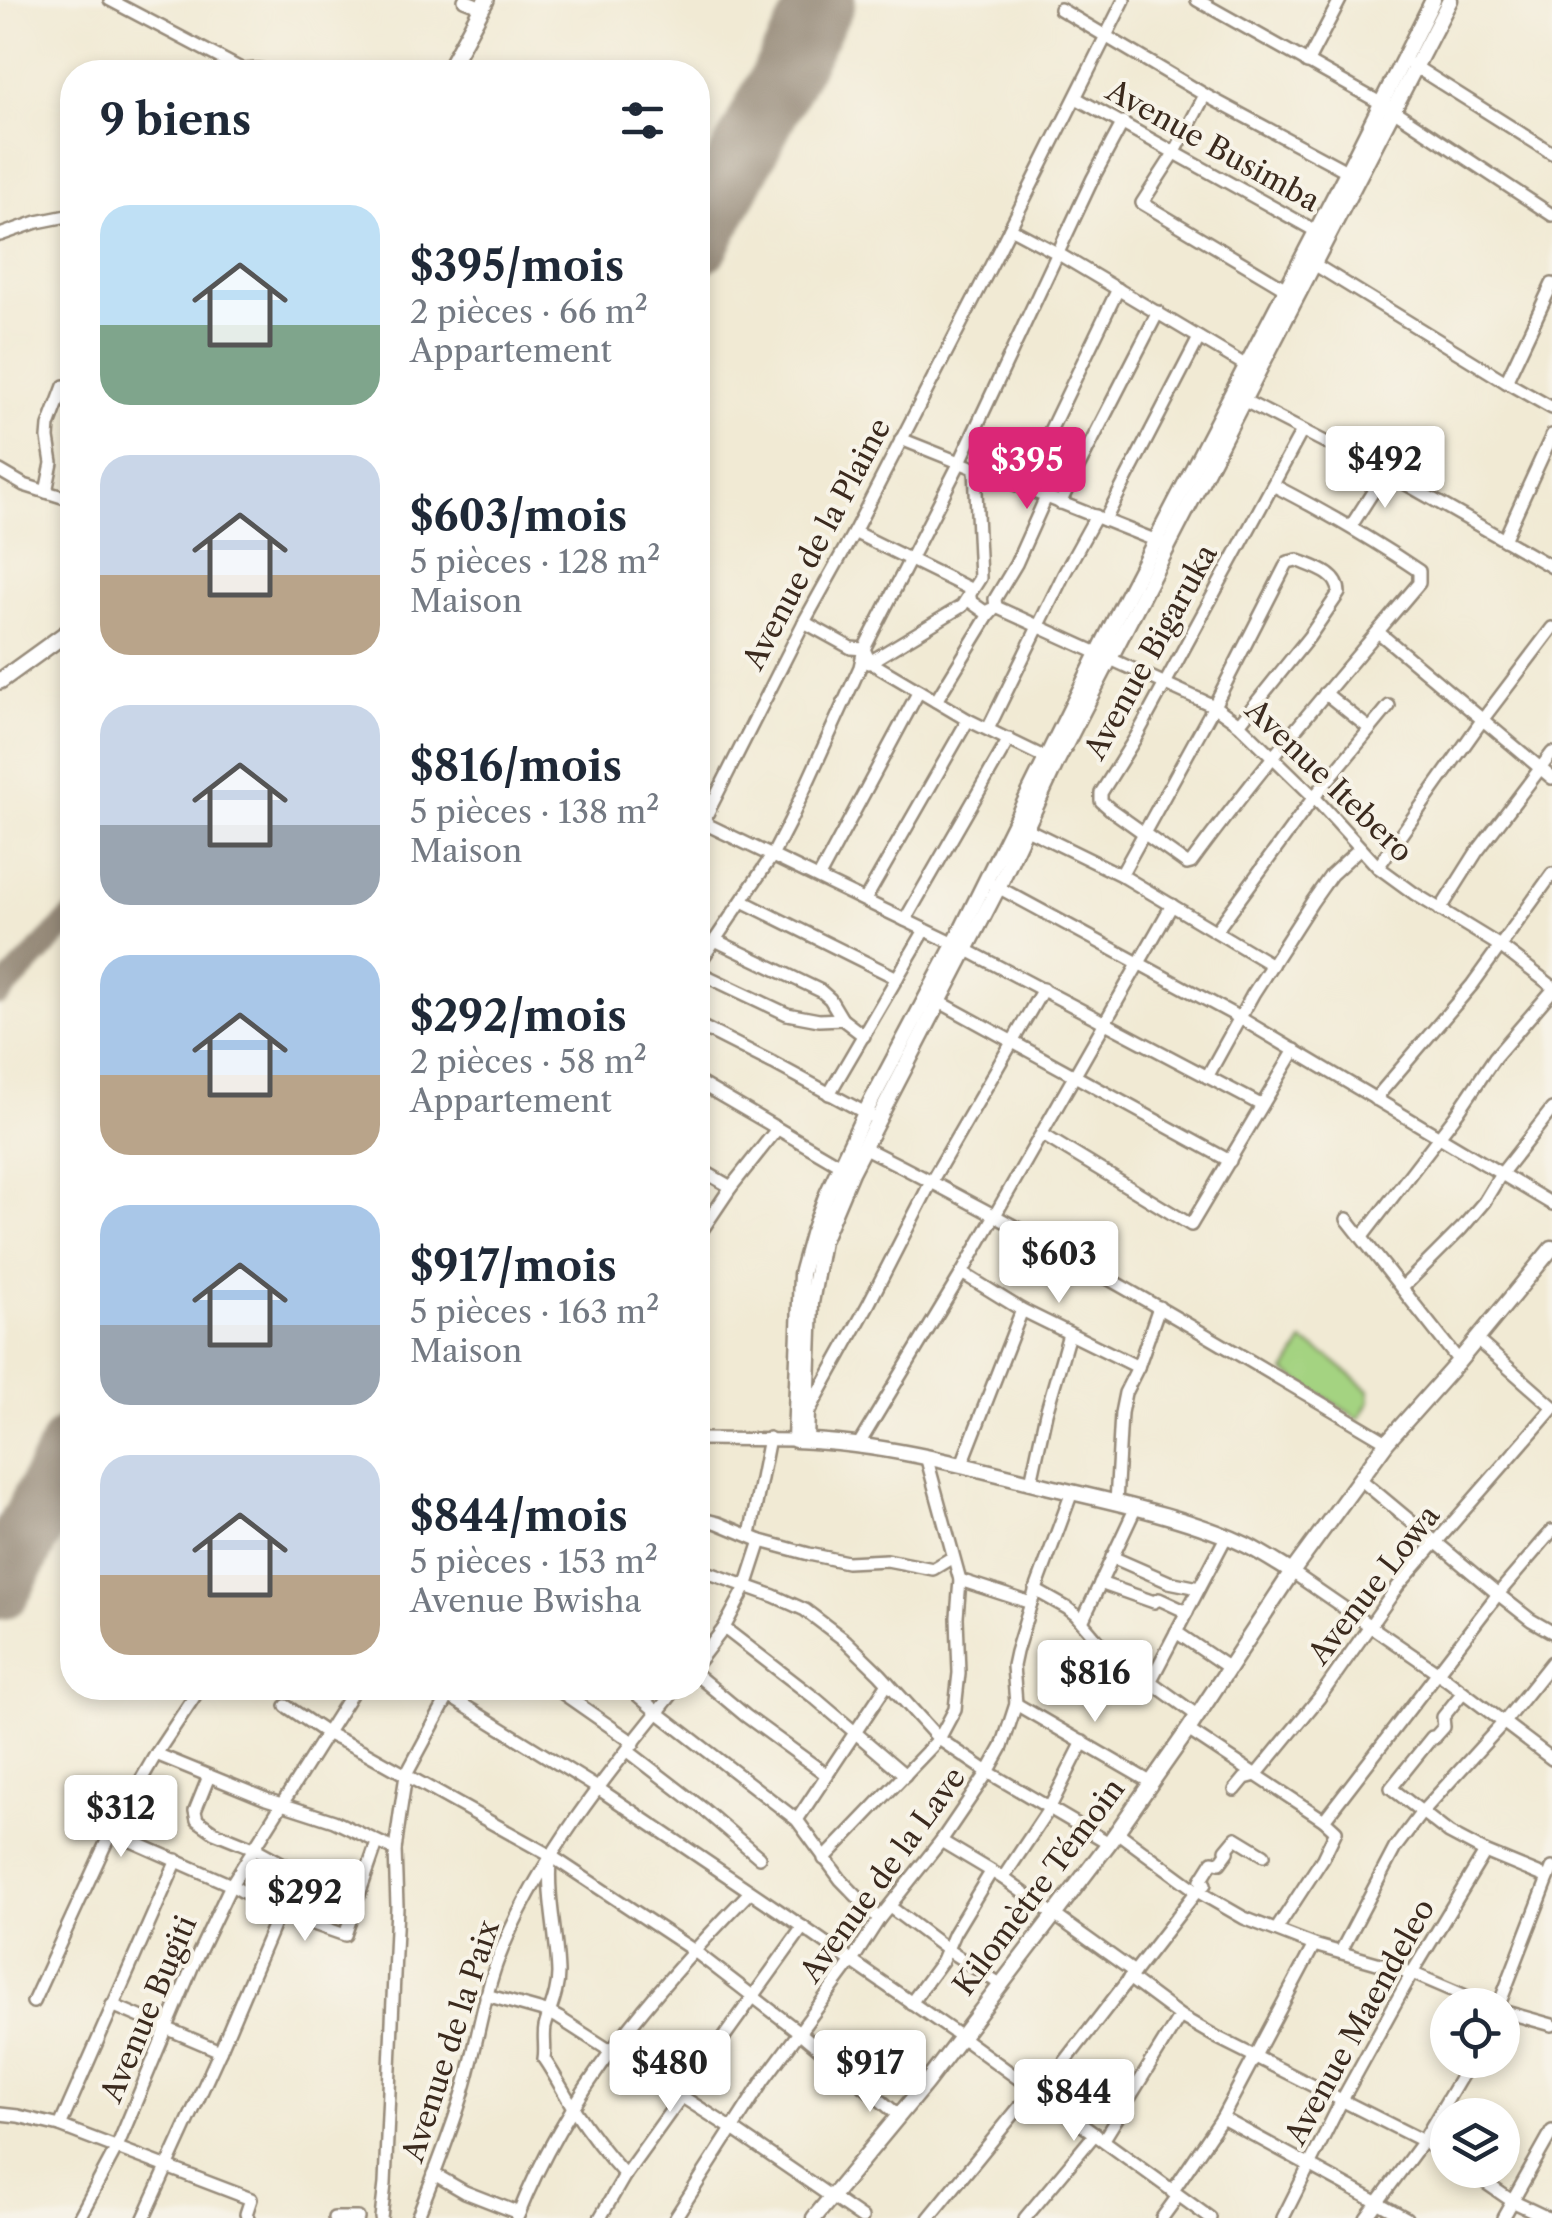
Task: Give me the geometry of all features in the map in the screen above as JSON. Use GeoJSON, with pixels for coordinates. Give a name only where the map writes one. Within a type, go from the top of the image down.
{"type":"FeatureCollection","features":[{"type":"Feature","properties":{"kind":"highway"},"geometry":{"type":"LineString","coordinates":[[454,60],[484,4]]}},
{"type":"Feature","properties":{"kind":"highway"},"geometry":{"type":"LineString","coordinates":[[0,681],[60,638]]}},
{"type":"Feature","properties":{"kind":"main road"},"geometry":{"type":"LineString","coordinates":[[1409,64],[1433,0]]}},
{"type":"Feature","properties":{"kind":"main road"},"geometry":{"type":"LineString","coordinates":[[801,1440],[808,1274],[846,1169],[1236,396],[1409,64],[1450,0]]}},
{"type":"Feature","properties":{"kind":"main road"},"geometry":{"type":"LineString","coordinates":[[992,885],[1027,829],[1050,760]]}},
{"type":"Feature","properties":{"kind":"main road"},"geometry":{"type":"LineString","coordinates":[[846,1169],[863,1148],[871,1116],[938,1001],[960,946]]}},
{"type":"Feature","properties":{"kind":"main road","name":"Kilomètre Témoin"},"geometry":{"type":"LineString","coordinates":[[814,2218],[961,2037],[1113,1838],[1292,1572],[1387,1442],[1552,1248]]}},
{"type":"Feature","properties":{"kind":"main road"},"geometry":{"type":"LineString","coordinates":[[801,1440],[806,1417],[811,1303],[808,1274]]}},
{"type":"Feature","properties":{"kind":"main road"},"geometry":{"type":"LineString","coordinates":[[801,1440],[858,1444],[926,1456],[1116,1503],[1226,1536],[1292,1572]]}},
{"type":"Feature","properties":{"kind":"street"},"geometry":{"type":"LineString","coordinates":[[110,0],[222,60]]}},
{"type":"Feature","properties":{"kind":"street"},"geometry":{"type":"LineString","coordinates":[[464,0],[484,4]]}},
{"type":"Feature","properties":{"kind":"street","name":"Avenue de la Plaine"},"geometry":{"type":"LineString","coordinates":[[710,806],[1124,0]]}},
{"type":"Feature","properties":{"kind":"street"},"geometry":{"type":"LineString","coordinates":[[1197,0],[1387,107],[1552,215]]}},
{"type":"Feature","properties":{"kind":"street"},"geometry":{"type":"LineString","coordinates":[[1307,63],[1340,0]]}},
{"type":"Feature","properties":{"kind":"street"},"geometry":{"type":"LineString","coordinates":[[1060,9],[1205,95],[1352,174]]}},
{"type":"Feature","properties":{"kind":"street"},"geometry":{"type":"LineString","coordinates":[[1409,64],[1552,153]]}},
{"type":"Feature","properties":{"kind":"street"},"geometry":{"type":"LineString","coordinates":[[1205,95],[1142,204],[1291,292]]}},
{"type":"Feature","properties":{"kind":"street","name":"Avenue Busimba"},"geometry":{"type":"LineString","coordinates":[[1076,98],[1321,235]]}},
{"type":"Feature","properties":{"kind":"street"},"geometry":{"type":"LineString","coordinates":[[710,948],[790,822],[910,560],[1123,122]]}},
{"type":"Feature","properties":{"kind":"street"},"geometry":{"type":"LineString","coordinates":[[0,235],[60,217]]}},
{"type":"Feature","properties":{"kind":"street"},"geometry":{"type":"LineString","coordinates":[[1010,228],[1252,369]]}},
{"type":"Feature","properties":{"kind":"street"},"geometry":{"type":"LineString","coordinates":[[1307,260],[1552,408]]}},
{"type":"Feature","properties":{"kind":"street"},"geometry":{"type":"LineString","coordinates":[[1506,382],[1552,284]]}},
{"type":"Feature","properties":{"kind":"street"},"geometry":{"type":"LineString","coordinates":[[1023,488],[1118,289]]}},
{"type":"Feature","properties":{"kind":"street"},"geometry":{"type":"LineString","coordinates":[[1060,502],[1158,312]]}},
{"type":"Feature","properties":{"kind":"street"},"geometry":{"type":"LineString","coordinates":[[988,729],[1064,574],[1101,518],[1199,338]]}},
{"type":"Feature","properties":{"kind":"street"},"geometry":{"type":"LineString","coordinates":[[1236,396],[1551,564]]}},
{"type":"Feature","properties":{"kind":"street"},"geometry":{"type":"LineString","coordinates":[[46,492],[52,463],[49,426],[60,397]]}},
{"type":"Feature","properties":{"kind":"street","name":"Avenue Bigaruka"},"geometry":{"type":"LineString","coordinates":[[1272,758],[1191,863],[1182,863],[1110,809],[1100,797],[1302,431]]}},
{"type":"Feature","properties":{"kind":"street"},"geometry":{"type":"LineString","coordinates":[[1504,540],[1552,434]]}},
{"type":"Feature","properties":{"kind":"street"},"geometry":{"type":"LineString","coordinates":[[901,438],[1162,542]]}},
{"type":"Feature","properties":{"kind":"street"},"geometry":{"type":"LineString","coordinates":[[865,659],[962,606],[973,591],[980,578],[975,470]]}},
{"type":"Feature","properties":{"kind":"street"},"geometry":{"type":"LineString","coordinates":[[0,471],[24,485],[60,496]]}},
{"type":"Feature","properties":{"kind":"street"},"geometry":{"type":"LineString","coordinates":[[1350,526],[1385,473]]}},
{"type":"Feature","properties":{"kind":"street"},"geometry":{"type":"LineString","coordinates":[[1272,758],[1420,583],[1421,576],[1419,570],[1350,526],[1273,484]]}},
{"type":"Feature","properties":{"kind":"street"},"geometry":{"type":"LineString","coordinates":[[936,701],[988,616],[1046,497]]}},
{"type":"Feature","properties":{"kind":"street","name":"Avenue Itebero"},"geometry":{"type":"LineString","coordinates":[[854,532],[973,591],[972,602],[985,612],[995,603],[1039,628],[1214,706],[1239,724],[1314,797],[1378,867],[1500,946],[1552,988]]}},
{"type":"Feature","properties":{"kind":"street"},"geometry":{"type":"LineString","coordinates":[[1121,875],[1288,562],[1297,560],[1334,578],[1339,593],[1334,602],[1239,724]]}},
{"type":"Feature","properties":{"kind":"street"},"geometry":{"type":"LineString","coordinates":[[973,591],[981,588],[995,603]]}},
{"type":"Feature","properties":{"kind":"street"},"geometry":{"type":"LineString","coordinates":[[804,622],[968,720],[1050,760]]}},
{"type":"Feature","properties":{"kind":"street"},"geometry":{"type":"LineString","coordinates":[[1378,867],[1552,628]]}},
{"type":"Feature","properties":{"kind":"street"},"geometry":{"type":"LineString","coordinates":[[1378,632],[1552,778]]}},
{"type":"Feature","properties":{"kind":"street"},"geometry":{"type":"LineString","coordinates":[[819,878],[919,691]]}},
{"type":"Feature","properties":{"kind":"street"},"geometry":{"type":"LineString","coordinates":[[1324,693],[1370,730]]}},
{"type":"Feature","properties":{"kind":"street"},"geometry":{"type":"LineString","coordinates":[[1216,931],[1314,797],[1389,706]]}},
{"type":"Feature","properties":{"kind":"street"},"geometry":{"type":"LineString","coordinates":[[865,900],[968,720]]}},
{"type":"Feature","properties":{"kind":"street"},"geometry":{"type":"LineString","coordinates":[[906,920],[1010,740]]}},
{"type":"Feature","properties":{"kind":"street"},"geometry":{"type":"LineString","coordinates":[[1440,910],[1476,853],[1552,753]]}},
{"type":"Feature","properties":{"kind":"street","name":"Avenue de la Plaine"},"geometry":{"type":"LineString","coordinates":[[710,826],[960,946],[1261,1105]]}},
{"type":"Feature","properties":{"kind":"street"},"geometry":{"type":"LineString","coordinates":[[1027,829],[1121,875],[1272,965]]}},
{"type":"Feature","properties":{"kind":"street"},"geometry":{"type":"LineString","coordinates":[[1207,1077],[1324,884],[1360,848]]}},
{"type":"Feature","properties":{"kind":"street"},"geometry":{"type":"LineString","coordinates":[[1375,1099],[1448,1015],[1552,874]]}},
{"type":"Feature","properties":{"kind":"street"},"geometry":{"type":"LineString","coordinates":[[992,885],[1240,1018],[1552,1204]]}},
{"type":"Feature","properties":{"kind":"street"},"geometry":{"type":"LineString","coordinates":[[742,901],[898,978]]}},
{"type":"Feature","properties":{"kind":"street"},"geometry":{"type":"LineString","coordinates":[[858,1444],[1043,1135],[1172,905]]}},
{"type":"Feature","properties":{"kind":"street"},"geometry":{"type":"LineString","coordinates":[[829,1094],[925,930]]}},
{"type":"Feature","properties":{"kind":"street"},"geometry":{"type":"LineString","coordinates":[[715,940],[821,991],[842,1019],[864,1036]]}},
{"type":"Feature","properties":{"kind":"street"},"geometry":{"type":"LineString","coordinates":[[710,974],[787,1014],[842,1019]]}},
{"type":"Feature","properties":{"kind":"street"},"geometry":{"type":"LineString","coordinates":[[1362,1237],[1552,988]]}},
{"type":"Feature","properties":{"kind":"street"},"geometry":{"type":"LineString","coordinates":[[806,1417],[932,1182],[1043,989]]}},
{"type":"Feature","properties":{"kind":"street"},"geometry":{"type":"LineString","coordinates":[[938,1001],[1230,1161]]}},
{"type":"Feature","properties":{"kind":"street"},"geometry":{"type":"LineString","coordinates":[[710,1031],[871,1116]]}},
{"type":"Feature","properties":{"kind":"street"},"geometry":{"type":"LineString","coordinates":[[1043,1135],[1191,1225],[1295,1050]]}},
{"type":"Feature","properties":{"kind":"street"},"geometry":{"type":"LineString","coordinates":[[710,1089],[846,1169]]}},
{"type":"Feature","properties":{"kind":"street"},"geometry":{"type":"LineString","coordinates":[[1402,1288],[1484,1202],[1552,1108]]}},
{"type":"Feature","properties":{"kind":"street"},"geometry":{"type":"LineString","coordinates":[[710,1218],[777,1129]]}},
{"type":"Feature","properties":{"kind":"street"},"geometry":{"type":"LineString","coordinates":[[863,1148],[1159,1307],[1387,1442]]}},
{"type":"Feature","properties":{"kind":"street"},"geometry":{"type":"LineString","coordinates":[[710,1175],[731,1187]]}},
{"type":"Feature","properties":{"kind":"street"},"geometry":{"type":"LineString","coordinates":[[1347,1219],[1459,1361]]}},
{"type":"Feature","properties":{"kind":"street"},"geometry":{"type":"LineString","coordinates":[[962,1273],[1022,1310],[1138,1367]]}},
{"type":"Feature","properties":{"kind":"street"},"geometry":{"type":"LineString","coordinates":[[1116,1503],[1126,1393],[1159,1307]]}},
{"type":"Feature","properties":{"kind":"street"},"geometry":{"type":"LineString","coordinates":[[962,1464],[1022,1310]]}},
{"type":"Feature","properties":{"kind":"street"},"geometry":{"type":"LineString","coordinates":[[1032,1482],[1068,1334]]}},
{"type":"Feature","properties":{"kind":"street"},"geometry":{"type":"LineString","coordinates":[[1476,1340],[1552,1408]]}},
{"type":"Feature","properties":{"kind":"street","name":"Avenue Lowa"},"geometry":{"type":"LineString","coordinates":[[1236,1790],[1245,1778],[1256,1774],[1318,1698],[1398,1586],[1552,1408]]}},
{"type":"Feature","properties":{"kind":"street"},"geometry":{"type":"LineString","coordinates":[[710,1646],[746,1587],[769,1438]]}},
{"type":"Feature","properties":{"kind":"street"},"geometry":{"type":"LineString","coordinates":[[710,1439],[801,1440]]}},
{"type":"Feature","properties":{"kind":"street"},"geometry":{"type":"LineString","coordinates":[[824,1859],[938,1739],[955,1709],[960,1580],[926,1456]]}},
{"type":"Feature","properties":{"kind":"street"},"geometry":{"type":"LineString","coordinates":[[1360,1479],[1528,1618],[1552,1632]]}},
{"type":"Feature","properties":{"kind":"street","name":"Avenue de la Lave"},"geometry":{"type":"LineString","coordinates":[[675,2218],[731,2128],[879,1919],[941,1840],[1002,1747],[1016,1704],[1016,1652],[1072,1492]]}},
{"type":"Feature","properties":{"kind":"street"},"geometry":{"type":"LineString","coordinates":[[1082,1622],[1135,1509]]}},
{"type":"Feature","properties":{"kind":"street"},"geometry":{"type":"LineString","coordinates":[[710,1522],[837,1560],[887,1560],[930,1569],[954,1557]]}},
{"type":"Feature","properties":{"kind":"street"},"geometry":{"type":"LineString","coordinates":[[1324,1820],[1436,1672],[1552,1531]]}},
{"type":"Feature","properties":{"kind":"street"},"geometry":{"type":"LineString","coordinates":[[1150,1682],[1226,1536]]}},
{"type":"Feature","properties":{"kind":"street"},"geometry":{"type":"LineString","coordinates":[[1112,1557],[1169,1582],[1199,1588]]}},
{"type":"Feature","properties":{"kind":"street"},"geometry":{"type":"LineString","coordinates":[[1292,1572],[1552,1759]]}},
{"type":"Feature","properties":{"kind":"street"},"geometry":{"type":"LineString","coordinates":[[710,1574],[816,1617],[846,1641],[938,1739],[1050,1809],[1113,1838],[1244,1918],[1447,1988]]}},
{"type":"Feature","properties":{"kind":"street"},"geometry":{"type":"LineString","coordinates":[[960,1580],[1033,1596],[1067,1608],[1104,1648],[1198,1716]]}},
{"type":"Feature","properties":{"kind":"street"},"geometry":{"type":"LineString","coordinates":[[1100,1583],[1154,1602],[1158,1599],[1186,1612]]}},
{"type":"Feature","properties":{"kind":"street"},"geometry":{"type":"LineString","coordinates":[[724,1628],[905,1775]]}},
{"type":"Feature","properties":{"kind":"street"},"geometry":{"type":"LineString","coordinates":[[1176,1632],[1229,1668]]}},
{"type":"Feature","properties":{"kind":"street"},"geometry":{"type":"LineString","coordinates":[[1341,1951],[1393,1851],[1552,1662]]}},
{"type":"Feature","properties":{"kind":"street"},"geometry":{"type":"LineString","coordinates":[[797,1820],[888,1684]]}},
{"type":"Feature","properties":{"kind":"street"},"geometry":{"type":"LineString","coordinates":[[710,1686],[827,1774]]}},
{"type":"Feature","properties":{"kind":"street"},"geometry":{"type":"LineString","coordinates":[[1463,1692],[1442,1717],[1444,1727],[1392,1788],[1450,1834],[1485,1852],[1550,1873],[1508,1988]]}},
{"type":"Feature","properties":{"kind":"street"},"geometry":{"type":"LineString","coordinates":[[33,2002],[111,1832],[192,1700]]}},
{"type":"Feature","properties":{"kind":"street","name":"Avenue Bugiti"},"geometry":{"type":"LineString","coordinates":[[80,2218],[117,2147],[231,1885],[347,1700]]}},
{"type":"Feature","properties":{"kind":"street"},"geometry":{"type":"LineString","coordinates":[[381,2218],[386,2184],[398,1906],[396,1850],[406,1775],[447,1700]]}},
{"type":"Feature","properties":{"kind":"street"},"geometry":{"type":"LineString","coordinates":[[463,1700],[803,1927],[1210,2218]]}},
{"type":"Feature","properties":{"kind":"street"},"geometry":{"type":"LineString","coordinates":[[570,1700],[759,1857]]}},
{"type":"Feature","properties":{"kind":"street"},"geometry":{"type":"LineString","coordinates":[[644,1700],[797,1820],[841,1880],[879,1919]]}},
{"type":"Feature","properties":{"kind":"street","name":"Avenue de la Paix"},"geometry":{"type":"LineString","coordinates":[[418,2218],[462,2094],[486,1995],[513,1925],[550,1856],[668,1700]]}},
{"type":"Feature","properties":{"kind":"street"},"geometry":{"type":"LineString","coordinates":[[1016,1704],[1152,1783]]}},
{"type":"Feature","properties":{"kind":"street"},"geometry":{"type":"LineString","coordinates":[[286,1706],[326,1733],[550,1856],[693,1950],[898,2115]]}},
{"type":"Feature","properties":{"kind":"street"},"geometry":{"type":"LineString","coordinates":[[1188,1730],[1336,1831],[1276,1930]]}},
{"type":"Feature","properties":{"kind":"street"},"geometry":{"type":"LineString","coordinates":[[911,2002],[997,1875],[1050,1809],[1083,1742]]}},
{"type":"Feature","properties":{"kind":"street"},"geometry":{"type":"LineString","coordinates":[[156,1754],[334,1821],[396,1850]]}},
{"type":"Feature","properties":{"kind":"street"},"geometry":{"type":"LineString","coordinates":[[209,1776],[194,1811],[197,1820],[309,1878]]}},
{"type":"Feature","properties":{"kind":"street"},"geometry":{"type":"LineString","coordinates":[[111,1832],[231,1885],[279,1912],[345,1935],[377,1843]]}},
{"type":"Feature","properties":{"kind":"street"},"geometry":{"type":"LineString","coordinates":[[929,2218],[1205,1884],[1201,1880],[1213,1861],[1220,1863],[1236,1838],[1264,1855]]}},
{"type":"Feature","properties":{"kind":"street"},"geometry":{"type":"LineString","coordinates":[[941,1840],[1053,1914],[1180,2016],[1430,2145]]}},
{"type":"Feature","properties":{"kind":"street","name":"Avenue Maendeleo"},"geometry":{"type":"LineString","coordinates":[[1283,2218],[1412,1973],[1485,1852]]}},
{"type":"Feature","properties":{"kind":"street"},"geometry":{"type":"LineString","coordinates":[[550,1856],[549,1890],[558,1977],[544,2030],[544,2059],[600,2147],[625,2175]]}},
{"type":"Feature","properties":{"kind":"street"},"geometry":{"type":"LineString","coordinates":[[60,2126],[176,1860]]}},
{"type":"Feature","properties":{"kind":"street"},"geometry":{"type":"LineString","coordinates":[[434,2174],[518,2215],[532,2178],[572,2106],[612,2050],[693,1950],[750,1892]]}},
{"type":"Feature","properties":{"kind":"street"},"geometry":{"type":"LineString","coordinates":[[890,1907],[1000,1984]]}},
{"type":"Feature","properties":{"kind":"street"},"geometry":{"type":"LineString","coordinates":[[144,2218],[279,1912]]}},
{"type":"Feature","properties":{"kind":"street"},"geometry":{"type":"LineString","coordinates":[[600,2218],[625,2175],[803,1927]]}},
{"type":"Feature","properties":{"kind":"street"},"geometry":{"type":"LineString","coordinates":[[1162,2218],[1222,2118],[1314,1945]]}},
{"type":"Feature","properties":{"kind":"street"},"geometry":{"type":"LineString","coordinates":[[486,1995],[550,2014],[612,2050],[862,2218]]}},
{"type":"Feature","properties":{"kind":"street"},"geometry":{"type":"LineString","coordinates":[[112,2005],[220,2051]]}},
{"type":"Feature","properties":{"kind":"street"},"geometry":{"type":"LineString","coordinates":[[1520,2014],[1552,2025]]}},
{"type":"Feature","properties":{"kind":"street"},"geometry":{"type":"LineString","coordinates":[[1030,2216],[1099,2136],[1180,2016]]}},
{"type":"Feature","properties":{"kind":"street"},"geometry":{"type":"LineString","coordinates":[[1366,2218],[1423,2140],[1460,2078]]}},
{"type":"Feature","properties":{"kind":"street"},"geometry":{"type":"LineString","coordinates":[[0,2114],[60,2126],[251,2199],[248,2218]]}},
{"type":"Feature","properties":{"kind":"street"},"geometry":{"type":"LineString","coordinates":[[1222,2118],[1406,2218]]}},
{"type":"Feature","properties":{"kind":"street"},"geometry":{"type":"LineString","coordinates":[[1503,2218],[1552,2131]]}},
{"type":"Feature","properties":{"kind":"street"},"geometry":{"type":"LineString","coordinates":[[1493,2188],[1548,2218]]}},
{"type":"Feature","properties":{"kind":"street"},"geometry":{"type":"LineString","coordinates":[[334,2218],[358,2218]]}},
{"type":"Feature","properties":{"kind":"green space"},"geometry":{"type":"Polygon","coordinates":[[[1303,1342],[1329,1357],[1369,1390],[1370,1401],[1359,1419],[1285,1372],[1303,1342]]]}},
{"type":"Feature","properties":{"kind":"taxiway"},"geometry":{"type":"LineString","coordinates":[[0,993],[60,930]]}},
{"type":"Feature","properties":{"kind":"runway"},"geometry":{"type":"LineString","coordinates":[[710,219],[823,0]]}},
{"type":"Feature","properties":{"kind":"runway"},"geometry":{"type":"LineString","coordinates":[[0,1587],[60,1470]]}}]}
